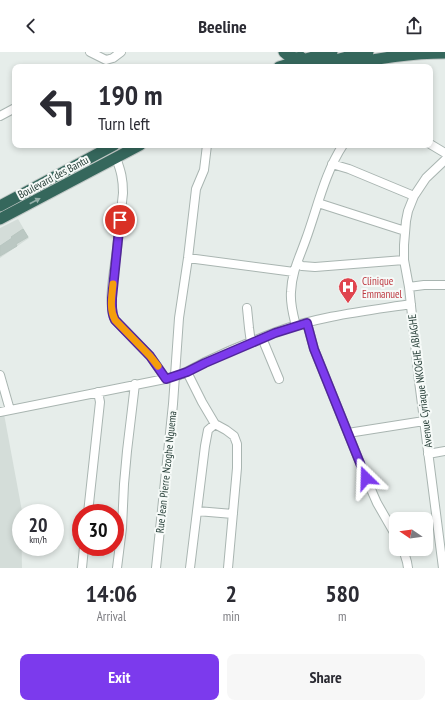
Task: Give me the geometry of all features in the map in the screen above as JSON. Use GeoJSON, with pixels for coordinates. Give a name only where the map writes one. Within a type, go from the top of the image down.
{"type":"FeatureCollection","features":[{"type":"Feature","properties":{"kind":"highway"},"geometry":{"type":"LineString","coordinates":[[284,52],[287,55],[298,59],[315,60],[343,58],[368,52]]}},
{"type":"Feature","properties":{"kind":"highway"},"geometry":{"type":"LineString","coordinates":[[315,60],[332,52]]}},
{"type":"Feature","properties":{"kind":"highway"},"geometry":{"type":"LineString","coordinates":[[352,64],[393,56],[445,53]]}},
{"type":"Feature","properties":{"kind":"highway"},"geometry":{"type":"LineString","coordinates":[[287,64],[298,59]]}},
{"type":"Feature","properties":{"kind":"highway","name":"Boulevard des Bantu"},"geometry":{"type":"LineString","coordinates":[[0,206],[108,148]]}},
{"type":"Feature","properties":{"kind":"highway","name":"Boulevard des Bantu"},"geometry":{"type":"LineString","coordinates":[[0,219],[134,148]]}},
{"type":"Feature","properties":{"kind":"street"},"geometry":{"type":"LineString","coordinates":[[90,52],[106,60],[113,58],[121,52]]}},
{"type":"Feature","properties":{"kind":"street"},"geometry":{"type":"LineString","coordinates":[[0,116],[12,110]]}},
{"type":"Feature","properties":{"kind":"street"},"geometry":{"type":"LineString","coordinates":[[433,146],[445,153]]}},
{"type":"Feature","properties":{"kind":"street","name":"Rue Jean Pierre Nzoghe Nguema"},"geometry":{"type":"LineString","coordinates":[[156,568],[175,377],[176,341],[196,189],[204,170],[207,148]]}},
{"type":"Feature","properties":{"kind":"street"},"geometry":{"type":"LineString","coordinates":[[296,326],[291,300],[294,272],[332,164],[341,148]]}},
{"type":"Feature","properties":{"kind":"street"},"geometry":{"type":"LineString","coordinates":[[116,158],[123,180],[123,193],[114,276],[112,313],[115,320],[150,356],[166,379]]}},
{"type":"Feature","properties":{"kind":"street","name":"Avenue Cyriaque NKOGHE ABIAGHE"},"geometry":{"type":"LineString","coordinates":[[443,568],[443,557],[419,381],[409,287],[404,260],[405,231],[408,211],[414,196],[426,178],[445,160]]}},
{"type":"Feature","properties":{"kind":"street"},"geometry":{"type":"LineString","coordinates":[[332,164],[350,169],[414,196]]}},
{"type":"Feature","properties":{"kind":"street"},"geometry":{"type":"LineString","coordinates":[[318,202],[405,231]]}},
{"type":"Feature","properties":{"kind":"street"},"geometry":{"type":"LineString","coordinates":[[188,258],[294,272]]}},
{"type":"Feature","properties":{"kind":"street"},"geometry":{"type":"LineString","coordinates":[[297,263],[302,266],[315,268],[404,260]]}},
{"type":"Feature","properties":{"kind":"street"},"geometry":{"type":"LineString","coordinates":[[409,287],[445,285]]}},
{"type":"Feature","properties":{"kind":"street"},"geometry":{"type":"LineString","coordinates":[[0,412],[175,377],[262,338],[296,326],[336,315],[411,304]]}},
{"type":"Feature","properties":{"kind":"street"},"geometry":{"type":"LineString","coordinates":[[247,308],[248,328],[252,343]]}},
{"type":"Feature","properties":{"kind":"street"},"geometry":{"type":"LineString","coordinates":[[307,323],[314,349],[366,478],[377,503],[389,524]]}},
{"type":"Feature","properties":{"kind":"street"},"geometry":{"type":"LineString","coordinates":[[262,338],[279,379]]}},
{"type":"Feature","properties":{"kind":"street"},"geometry":{"type":"LineString","coordinates":[[187,372],[215,424],[234,436],[238,444],[228,568]]}},
{"type":"Feature","properties":{"kind":"street"},"geometry":{"type":"LineString","coordinates":[[0,376],[10,410]]}},
{"type":"Feature","properties":{"kind":"street"},"geometry":{"type":"LineString","coordinates":[[117,568],[135,384]]}},
{"type":"Feature","properties":{"kind":"street"},"geometry":{"type":"LineString","coordinates":[[89,504],[100,402],[98,392]]}},
{"type":"Feature","properties":{"kind":"street"},"geometry":{"type":"LineString","coordinates":[[348,433],[424,421]]}},
{"type":"Feature","properties":{"kind":"street"},"geometry":{"type":"LineString","coordinates":[[190,568],[205,442],[208,430],[215,424]]}},
{"type":"Feature","properties":{"kind":"street"},"geometry":{"type":"LineString","coordinates":[[428,454],[445,451]]}},
{"type":"Feature","properties":{"kind":"street"},"geometry":{"type":"LineString","coordinates":[[197,511],[233,514]]}},
{"type":"Feature","properties":{"kind":"street"},"geometry":{"type":"LineString","coordinates":[[82,568],[83,556]]}},
{"type":"Feature","properties":{"kind":"street"},"geometry":{"type":"LineString","coordinates":[[406,556],[408,568]]}},
{"type":"Feature","properties":{"kind":"shaded area"},"geometry":{"type":"Polygon","coordinates":[[[18,219],[29,238],[0,258],[0,228],[18,219]]]}},
{"type":"Feature","properties":{"kind":"shaded area"},"geometry":{"type":"Polygon","coordinates":[[[4,414],[21,504],[12,504],[12,556],[22,556],[22,568],[0,568],[0,415],[4,414]]]}},
{"type":"Feature","properties":{"kind":"building"},"geometry":{"type":"Polygon","coordinates":[[[23,229],[28,237],[16,244],[17,246],[0,256],[0,246],[23,229]]]}},
{"type":"Feature","properties":{"kind":"slow traffic"},"geometry":{"type":"LineString","coordinates":[[113,284],[112,310],[115,320],[156,362],[158,366]]}},
{"type":"Feature","properties":{"kind":"place","name":"Clinique Emmanuel"},"geometry":{"type":"Point","coordinates":[348,304]}},
{"type":"Feature","properties":{"kind":"route"},"geometry":{"type":"LineString","coordinates":[[120,220],[112,298],[113,316],[115,320],[156,362],[166,379],[187,372],[262,338],[307,323],[314,349],[366,478]]}}]}
